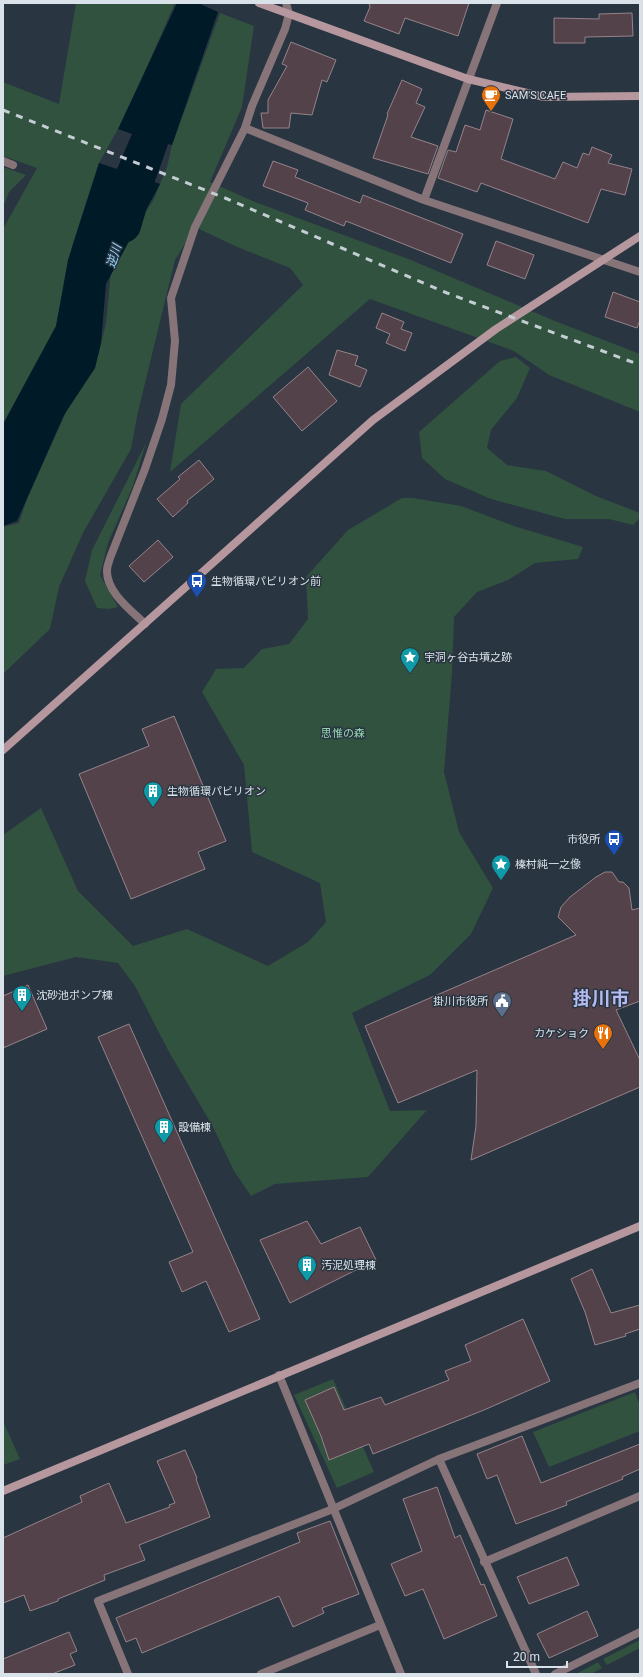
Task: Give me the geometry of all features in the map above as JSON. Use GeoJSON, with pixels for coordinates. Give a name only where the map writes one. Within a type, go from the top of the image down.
{"type":"FeatureCollection","features":[{"type":"Feature","properties":{"kind":"street"},"geometry":{"type":"LineString","coordinates":[[259,3],[468,79],[544,97],[640,96]]}},
{"type":"Feature","properties":{"kind":"street"},"geometry":{"type":"LineString","coordinates":[[145,624],[113,590],[108,579],[107,570],[110,558],[157,434],[171,386],[175,340],[172,298],[195,227],[245,128],[252,106],[285,29],[289,14],[286,3]]}},
{"type":"Feature","properties":{"kind":"street"},"geometry":{"type":"LineString","coordinates":[[424,200],[497,3]]}},
{"type":"Feature","properties":{"kind":"street"},"geometry":{"type":"LineString","coordinates":[[245,128],[424,200],[640,272]]}},
{"type":"Feature","properties":{"kind":"street"},"geometry":{"type":"LineString","coordinates":[[3,161],[13,165]]}},
{"type":"Feature","properties":{"kind":"street"},"geometry":{"type":"LineString","coordinates":[[3,750],[373,420],[496,329],[640,236]]}},
{"type":"Feature","properties":{"kind":"street"},"geometry":{"type":"LineString","coordinates":[[3,1491],[640,1226]]}},
{"type":"Feature","properties":{"kind":"street"},"geometry":{"type":"LineString","coordinates":[[279,1375],[401,1674]]}},
{"type":"Feature","properties":{"kind":"street"},"geometry":{"type":"LineString","coordinates":[[128,1674],[98,1601],[333,1509],[439,1459],[640,1383]]}},
{"type":"Feature","properties":{"kind":"street"},"geometry":{"type":"LineString","coordinates":[[439,1459],[484,1562],[536,1674]]}},
{"type":"Feature","properties":{"kind":"street"},"geometry":{"type":"LineString","coordinates":[[484,1562],[640,1496]]}},
{"type":"Feature","properties":{"kind":"street"},"geometry":{"type":"LineString","coordinates":[[261,1674],[380,1625]]}},
{"type":"Feature","properties":{"kind":"street"},"geometry":{"type":"LineString","coordinates":[[555,1674],[640,1632]]}},
{"type":"Feature","properties":{"kind":"green space"},"geometry":{"type":"Polygon","coordinates":[[[76,3],[175,3],[120,128],[118,129],[99,163],[72,246],[56,326],[3,441],[3,229],[37,168],[3,156],[3,82],[59,104],[76,3]]]}},
{"type":"Feature","properties":{"kind":"green space"},"geometry":{"type":"Polygon","coordinates":[[[220,13],[254,26],[242,107],[210,182],[255,202],[411,260],[555,321],[640,354],[640,412],[549,375],[514,351],[370,299],[170,472],[181,404],[303,285],[290,268],[235,246],[195,227],[175,260],[138,412],[131,449],[83,533],[59,587],[50,629],[3,674],[3,527],[19,523],[27,499],[67,410],[95,368],[106,323],[112,261],[153,201],[167,167],[172,145],[220,13]]]}},
{"type":"Feature","properties":{"kind":"green space"},"geometry":{"type":"Polygon","coordinates":[[[3,167],[26,175],[9,192],[3,207],[3,167]]]}},
{"type":"Feature","properties":{"kind":"green space"},"geometry":{"type":"Polygon","coordinates":[[[516,357],[530,368],[517,398],[491,430],[487,448],[507,465],[546,471],[596,496],[640,513],[640,518],[633,525],[609,519],[565,519],[491,499],[445,479],[422,458],[419,432],[500,361],[516,357]]]}},
{"type":"Feature","properties":{"kind":"green space"},"geometry":{"type":"Polygon","coordinates":[[[146,443],[133,486],[108,543],[100,575],[118,607],[109,609],[97,608],[85,581],[92,550],[146,443]]]}},
{"type":"Feature","properties":{"kind":"green space","name":"思惟の森"},"geometry":{"type":"Polygon","coordinates":[[[402,498],[413,498],[461,506],[514,526],[583,547],[578,559],[535,563],[508,580],[477,592],[454,617],[452,673],[444,772],[459,832],[493,888],[471,934],[430,975],[352,1013],[390,1111],[427,1110],[368,1177],[275,1184],[251,1196],[234,1171],[212,1125],[169,1052],[135,986],[118,963],[76,957],[3,976],[3,835],[41,808],[78,891],[133,946],[187,929],[268,966],[308,942],[326,922],[320,883],[252,852],[244,765],[202,692],[216,669],[244,668],[262,649],[289,644],[308,619],[306,577],[348,530],[402,498]]]}},
{"type":"Feature","properties":{"kind":"green space"},"geometry":{"type":"Polygon","coordinates":[[[333,1379],[374,1472],[337,1488],[294,1395],[333,1379]]]}},
{"type":"Feature","properties":{"kind":"green space"},"geometry":{"type":"Polygon","coordinates":[[[635,1392],[640,1406],[640,1431],[549,1467],[533,1432],[635,1392]]]}},
{"type":"Feature","properties":{"kind":"green space"},"geometry":{"type":"Polygon","coordinates":[[[3,1421],[20,1459],[3,1465],[3,1421]]]}},
{"type":"Feature","properties":{"kind":"green space"},"geometry":{"type":"Polygon","coordinates":[[[640,1640],[640,1648],[607,1665],[603,1659],[640,1640]]]}},
{"type":"Feature","properties":{"kind":"green space"},"geometry":{"type":"Polygon","coordinates":[[[598,1662],[602,1668],[591,1674],[576,1674],[598,1662]]]}},
{"type":"Feature","properties":{"kind":"water"},"geometry":{"type":"Polygon","coordinates":[[[177,3],[198,3],[218,12],[172,145],[147,140],[131,174],[160,184],[106,284],[101,343],[95,368],[64,415],[17,521],[3,526],[3,424],[56,326],[68,260],[99,163],[117,169],[132,134],[118,129],[177,3]]]}},
{"type":"Feature","properties":{"kind":"building"},"geometry":{"type":"Polygon","coordinates":[[[369,3],[469,3],[458,36],[405,18],[399,34],[364,21],[370,7],[369,3]]]}},
{"type":"Feature","properties":{"kind":"building"},"geometry":{"type":"Polygon","coordinates":[[[632,13],[633,36],[585,37],[585,43],[554,43],[554,18],[599,19],[599,14],[632,13]]]}},
{"type":"Feature","properties":{"kind":"building"},"geometry":{"type":"Polygon","coordinates":[[[291,42],[336,60],[327,82],[322,80],[312,115],[291,113],[289,128],[263,128],[261,113],[268,113],[268,100],[287,66],[282,64],[291,42]]]}},
{"type":"Feature","properties":{"kind":"building"},"geometry":{"type":"Polygon","coordinates":[[[402,80],[422,89],[416,103],[425,107],[411,137],[438,146],[428,174],[373,158],[388,115],[387,114],[402,80]]]}},
{"type":"Feature","properties":{"kind":"building"},"geometry":{"type":"Polygon","coordinates":[[[486,110],[513,119],[501,159],[555,179],[563,162],[577,168],[583,153],[589,155],[592,147],[612,155],[608,163],[632,169],[625,195],[601,189],[588,223],[481,183],[477,192],[438,178],[448,150],[456,152],[465,125],[480,130],[486,110]]]}},
{"type":"Feature","properties":{"kind":"building"},"geometry":{"type":"Polygon","coordinates":[[[273,161],[298,170],[295,177],[360,203],[363,195],[463,234],[451,263],[346,221],[344,226],[305,210],[308,203],[263,186],[273,161]]]}},
{"type":"Feature","properties":{"kind":"building"},"geometry":{"type":"Polygon","coordinates":[[[496,241],[534,255],[525,279],[487,265],[496,241]]]}},
{"type":"Feature","properties":{"kind":"building"},"geometry":{"type":"Polygon","coordinates":[[[613,292],[640,302],[640,320],[637,328],[605,317],[613,292]]]}},
{"type":"Feature","properties":{"kind":"building"},"geometry":{"type":"Polygon","coordinates":[[[382,313],[404,322],[401,329],[412,333],[405,351],[386,343],[390,334],[376,328],[382,313]]]}},
{"type":"Feature","properties":{"kind":"building"},"geometry":{"type":"Polygon","coordinates":[[[337,350],[358,356],[355,365],[367,370],[360,387],[329,375],[337,350]]]}},
{"type":"Feature","properties":{"kind":"building"},"geometry":{"type":"Polygon","coordinates":[[[308,367],[337,401],[302,431],[273,397],[308,367]]]}},
{"type":"Feature","properties":{"kind":"building"},"geometry":{"type":"Polygon","coordinates":[[[199,460],[214,479],[187,501],[188,503],[173,517],[157,499],[180,479],[178,477],[199,460]]]}},
{"type":"Feature","properties":{"kind":"building"},"geometry":{"type":"Polygon","coordinates":[[[158,540],[173,557],[144,582],[129,566],[158,540]]]}},
{"type":"Feature","properties":{"kind":"building","name":"生物循環パビリオン"},"geometry":{"type":"Polygon","coordinates":[[[174,716],[226,841],[198,852],[205,869],[131,899],[79,774],[149,746],[142,729],[174,716]]]}},
{"type":"Feature","properties":{"kind":"building","name":"掛川市役所"},"geometry":{"type":"Polygon","coordinates":[[[605,872],[612,872],[619,882],[623,882],[629,888],[632,910],[640,908],[640,1001],[616,1010],[640,1060],[640,1087],[471,1160],[476,1126],[477,1070],[398,1103],[365,1026],[576,935],[558,917],[561,907],[570,897],[605,872]]]}},
{"type":"Feature","properties":{"kind":"building","name":"沈砂池ポンプ棟"},"geometry":{"type":"Polygon","coordinates":[[[28,985],[47,1029],[3,1048],[3,996],[28,985]]]}},
{"type":"Feature","properties":{"kind":"building","name":"設備棟"},"geometry":{"type":"Polygon","coordinates":[[[129,1024],[260,1319],[229,1332],[206,1281],[182,1292],[169,1262],[193,1252],[98,1037],[129,1024]]]}},
{"type":"Feature","properties":{"kind":"building","name":"汚泥処理棟"},"geometry":{"type":"Polygon","coordinates":[[[307,1221],[321,1244],[360,1227],[376,1260],[290,1303],[260,1240],[307,1221]]]}},
{"type":"Feature","properties":{"kind":"building"},"geometry":{"type":"Polygon","coordinates":[[[592,1269],[611,1313],[640,1305],[640,1329],[625,1334],[626,1336],[595,1345],[585,1312],[571,1279],[592,1269]]]}},
{"type":"Feature","properties":{"kind":"building"},"geometry":{"type":"Polygon","coordinates":[[[523,1319],[550,1381],[484,1410],[373,1454],[369,1444],[329,1460],[321,1436],[305,1400],[334,1387],[344,1410],[381,1397],[385,1405],[449,1380],[445,1371],[471,1361],[465,1345],[523,1319]]]}},
{"type":"Feature","properties":{"kind":"building"},"geometry":{"type":"Polygon","coordinates":[[[522,1436],[541,1483],[640,1444],[640,1469],[622,1477],[623,1479],[566,1502],[567,1505],[516,1524],[497,1475],[487,1479],[477,1454],[522,1436]]]}},
{"type":"Feature","properties":{"kind":"building"},"geometry":{"type":"Polygon","coordinates":[[[185,1450],[197,1478],[196,1479],[210,1517],[139,1545],[145,1560],[104,1575],[105,1580],[58,1599],[58,1601],[30,1611],[24,1595],[3,1603],[3,1538],[82,1502],[80,1496],[109,1483],[126,1523],[170,1507],[169,1505],[175,1503],[157,1461],[185,1450]]]}},
{"type":"Feature","properties":{"kind":"building"},"geometry":{"type":"Polygon","coordinates":[[[437,1487],[455,1538],[460,1535],[481,1585],[484,1584],[497,1616],[444,1639],[423,1589],[405,1596],[391,1564],[422,1551],[403,1499],[437,1487]]]}},
{"type":"Feature","properties":{"kind":"building"},"geometry":{"type":"Polygon","coordinates":[[[330,1521],[359,1594],[322,1608],[324,1613],[293,1627],[279,1596],[142,1653],[136,1638],[126,1642],[116,1618],[300,1542],[297,1533],[330,1521]]]}},
{"type":"Feature","properties":{"kind":"building"},"geometry":{"type":"Polygon","coordinates":[[[567,1557],[579,1585],[529,1604],[517,1577],[567,1557]]]}},
{"type":"Feature","properties":{"kind":"building"},"geometry":{"type":"Polygon","coordinates":[[[587,1611],[598,1636],[549,1658],[537,1634],[587,1611]]]}},
{"type":"Feature","properties":{"kind":"building"},"geometry":{"type":"Polygon","coordinates":[[[69,1632],[77,1651],[70,1654],[75,1665],[52,1674],[3,1674],[3,1659],[69,1632]]]}},
{"type":"Feature","properties":{"kind":"waterway","name":"逆川"},"geometry":{"type":"LineString","coordinates":[[123,225],[137,178],[167,93]]}},
{"type":"Feature","properties":{"kind":"railway"},"geometry":{"type":"LineString","coordinates":[[3,110],[225,198],[447,293],[640,365]]}},
{"type":"Feature","properties":{"kind":"place","name":"SAM'S CAFE"},"geometry":{"type":"Point","coordinates":[491,112]}},
{"type":"Feature","properties":{"kind":"place","name":"生物循環パビリオン前"},"geometry":{"type":"Point","coordinates":[197,598]}},
{"type":"Feature","properties":{"kind":"place","name":"宇洞ヶ谷古墳之跡"},"geometry":{"type":"Point","coordinates":[410,674]}},
{"type":"Feature","properties":{"kind":"place","name":"生物循環パビリオン"},"geometry":{"type":"Point","coordinates":[153,808]}},
{"type":"Feature","properties":{"kind":"place","name":"市役所"},"geometry":{"type":"Point","coordinates":[614,856]}},
{"type":"Feature","properties":{"kind":"place","name":"榛村純一之像"},"geometry":{"type":"Point","coordinates":[501,881]}},
{"type":"Feature","properties":{"kind":"place","name":"沈砂池ポンプ棟"},"geometry":{"type":"Point","coordinates":[22,1012]}},
{"type":"Feature","properties":{"kind":"place","name":"掛川市役所"},"geometry":{"type":"Point","coordinates":[502,1018]}},
{"type":"Feature","properties":{"kind":"place","name":"カケショク"},"geometry":{"type":"Point","coordinates":[603,1050]}},
{"type":"Feature","properties":{"kind":"place","name":"設備棟"},"geometry":{"type":"Point","coordinates":[164,1144]}},
{"type":"Feature","properties":{"kind":"place","name":"汚泥処理棟"},"geometry":{"type":"Point","coordinates":[307,1282]}},
{"type":"Feature","properties":{"kind":"district","name":"掛川市"},"geometry":{"type":"Point","coordinates":[601,998]}}]}
